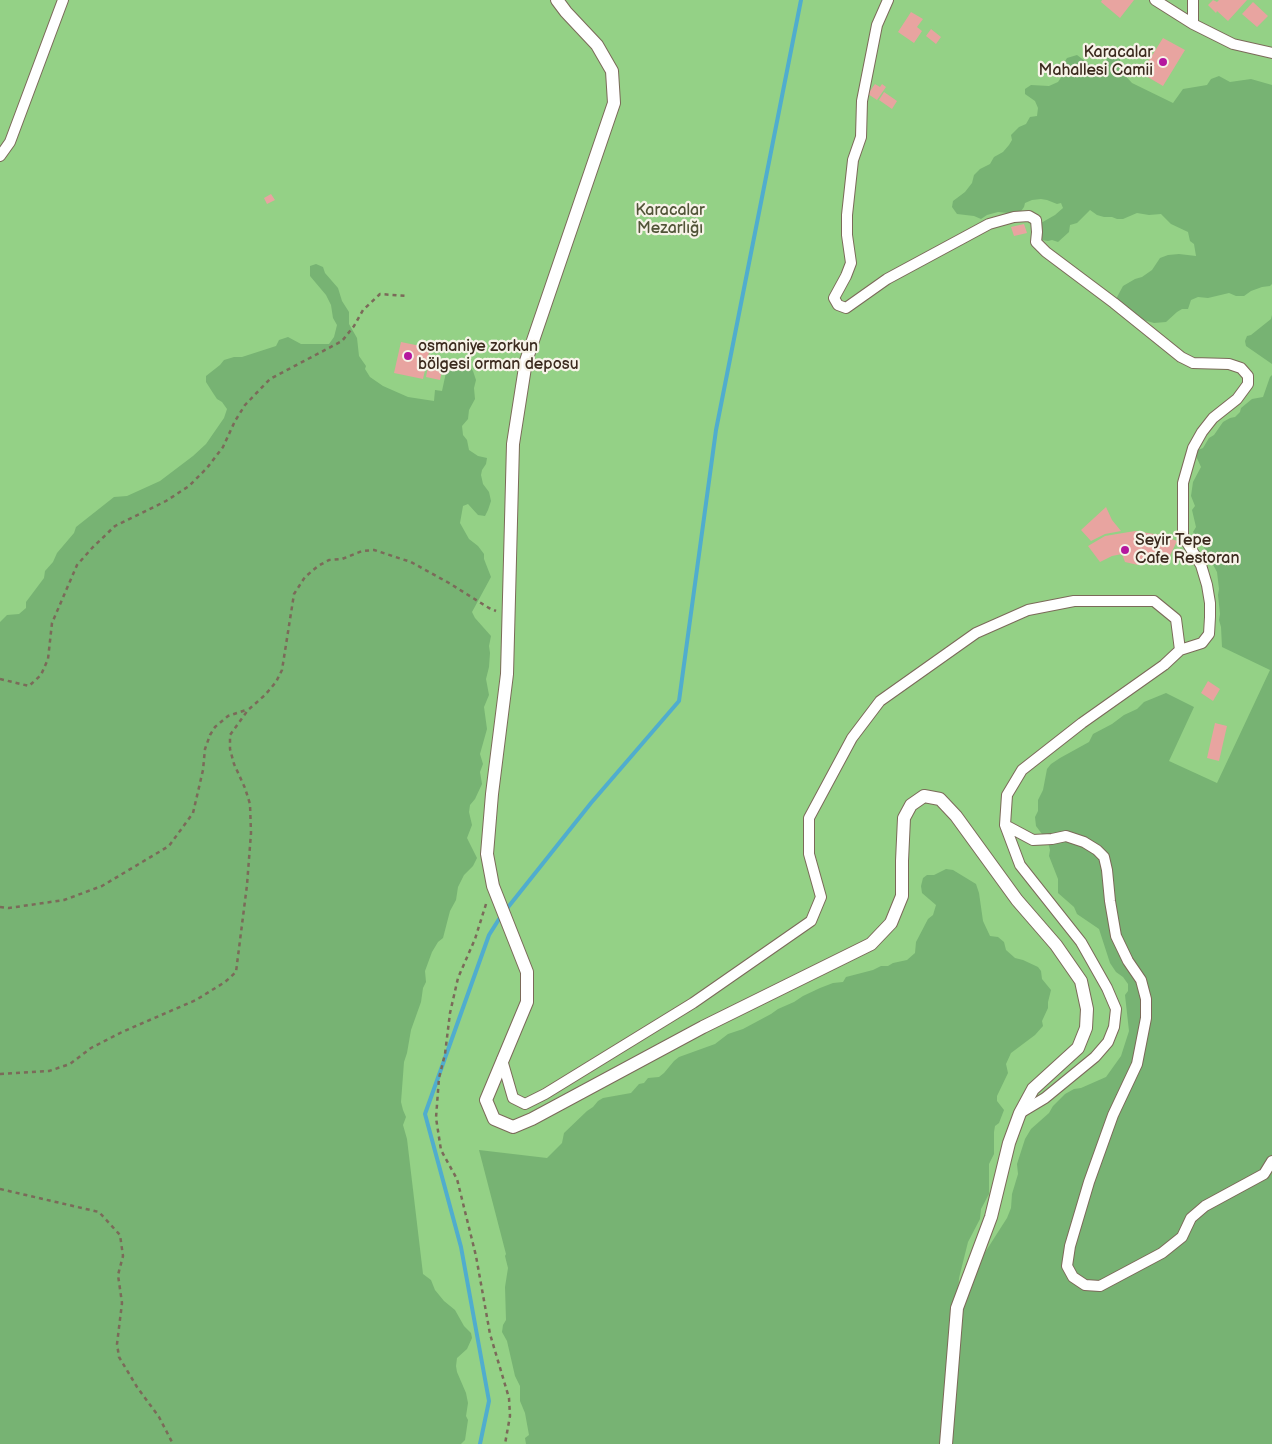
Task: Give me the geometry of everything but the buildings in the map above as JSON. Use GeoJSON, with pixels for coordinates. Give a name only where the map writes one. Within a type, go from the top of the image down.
{"type":"FeatureCollection","features":[{"type":"Feature","properties":{"kind":"street"},"geometry":{"type":"LineString","coordinates":[[0,156],[10,142],[63,0]]}},
{"type":"Feature","properties":{"kind":"street"},"geometry":{"type":"LineString","coordinates":[[557,0],[597,45],[612,71],[614,103],[526,361],[513,444],[507,674],[492,794],[488,854],[495,890],[527,972],[527,1002],[486,1100],[494,1119],[513,1127],[532,1119],[703,1027],[871,944],[891,923],[902,896],[904,818],[911,805],[924,796],[940,798],[956,816],[1017,900],[1056,945],[1081,982],[1088,1009],[1086,1028],[1078,1048],[1034,1089],[1020,1113],[1009,1143],[991,1217],[957,1308],[946,1444]]}},
{"type":"Feature","properties":{"kind":"street"},"geometry":{"type":"LineString","coordinates":[[888,0],[877,25],[862,101],[861,138],[853,160],[847,215],[847,235],[851,262],[834,298],[838,305],[846,308],[887,279],[989,224],[1014,217],[1029,216],[1036,220],[1036,242],[1046,252],[1181,357],[1193,363],[1229,364],[1241,368],[1248,376],[1248,384],[1237,399],[1213,418],[1202,432],[1194,448],[1183,482],[1183,536],[1201,565],[1207,585],[1210,603],[1209,634],[1202,643],[1180,650],[1164,665],[1082,723],[1022,770],[1007,795],[1005,825],[1020,865],[1081,942],[1107,988],[1116,1009],[1114,1027],[1108,1042],[1095,1057],[1045,1098],[1020,1113]]}},
{"type":"Feature","properties":{"kind":"street"},"geometry":{"type":"LineString","coordinates":[[1154,0],[1193,24],[1232,44],[1272,53]]}},
{"type":"Feature","properties":{"kind":"street"},"geometry":{"type":"LineString","coordinates":[[1193,0],[1193,24]]}},
{"type":"Feature","properties":{"kind":"street"},"geometry":{"type":"LineString","coordinates":[[502,1060],[513,1098],[524,1104],[545,1094],[693,1003],[811,921],[821,897],[809,854],[809,818],[852,738],[880,701],[976,633],[1028,610],[1074,601],[1154,601],[1176,619],[1180,650]]}},
{"type":"Feature","properties":{"kind":"street"},"geometry":{"type":"LineString","coordinates":[[1005,825],[1032,840],[1066,836],[1084,842],[1104,857],[1116,936],[1128,962],[1141,980],[1146,998],[1146,1018],[1136,1064],[1113,1114],[1070,1246],[1067,1266],[1074,1277],[1085,1285],[1100,1286],[1162,1253],[1182,1237],[1191,1218],[1205,1206],[1264,1174],[1272,1161]]}},
{"type":"Feature","properties":{"kind":"path"},"geometry":{"type":"LineString","coordinates":[[0,678],[28,686],[41,675],[48,659],[52,623],[77,565],[115,526],[166,501],[190,486],[223,447],[244,404],[270,379],[342,341],[354,326],[363,310],[380,294],[406,296]]}},
{"type":"Feature","properties":{"kind":"path"},"geometry":{"type":"LineString","coordinates":[[0,1074],[49,1071],[70,1064],[90,1048],[196,1000],[226,982],[236,972],[247,885],[251,833],[250,804],[234,764],[230,749],[230,735],[248,710],[276,682],[282,670],[294,594],[305,577],[329,560],[342,559],[362,551],[374,550],[411,562],[489,608],[508,616]]}},
{"type":"Feature","properties":{"kind":"path"},"geometry":{"type":"LineString","coordinates":[[0,907],[9,908],[64,900],[102,886],[169,846],[193,813],[203,770],[205,749],[210,735],[215,727],[228,716],[248,710]]}},
{"type":"Feature","properties":{"kind":"path"},"geometry":{"type":"LineString","coordinates":[[495,890],[456,987],[439,1078],[436,1118],[441,1150],[457,1179],[476,1256],[490,1334],[508,1398],[510,1416],[505,1444]]}},
{"type":"Feature","properties":{"kind":"path"},"geometry":{"type":"LineString","coordinates":[[0,1190],[99,1212],[120,1235],[123,1256],[118,1275],[122,1303],[117,1344],[119,1357],[137,1387],[159,1417],[173,1444]]}},
{"type":"Feature","properties":{"kind":"green space","name":"Karacalar Mezarlığı"},"geometry":{"type":"Polygon","coordinates":[[[0,0],[1272,0],[1272,1444],[0,1444],[0,0]]]}},
{"type":"Feature","properties":{"kind":"green space"},"geometry":{"type":"Polygon","coordinates":[[[1118,52],[1120,54],[1122,72],[1132,83],[1173,103],[1183,89],[1207,85],[1211,79],[1219,76],[1230,82],[1251,79],[1272,85],[1272,284],[1270,286],[1251,291],[1244,296],[1236,296],[1229,293],[1208,298],[1198,297],[1191,300],[1188,309],[1182,309],[1166,322],[1154,323],[1140,319],[1116,299],[1123,286],[1152,270],[1160,258],[1179,254],[1196,256],[1194,244],[1190,241],[1188,232],[1171,224],[1161,214],[1137,213],[1123,219],[1117,219],[1097,215],[1090,210],[1077,223],[1070,225],[1069,232],[1058,242],[1042,240],[1038,234],[1041,223],[1063,208],[1061,203],[1057,204],[1041,199],[1032,200],[1025,203],[1019,214],[998,212],[981,219],[974,216],[957,214],[952,207],[953,201],[965,192],[972,183],[974,175],[980,169],[990,164],[994,157],[1003,152],[1009,145],[1012,140],[1011,135],[1019,127],[1026,124],[1030,117],[1037,116],[1038,108],[1035,101],[1025,94],[1025,89],[1031,85],[1049,86],[1058,82],[1062,76],[1064,63],[1067,58],[1077,55],[1097,70],[1103,67],[1109,54],[1118,52]]]}},
{"type":"Feature","properties":{"kind":"green space"},"geometry":{"type":"Polygon","coordinates":[[[316,264],[323,267],[325,273],[338,288],[342,301],[349,312],[349,324],[357,338],[359,356],[366,366],[365,369],[370,377],[383,386],[408,397],[434,401],[435,390],[442,391],[448,363],[455,363],[463,359],[467,363],[473,371],[476,380],[474,388],[475,399],[469,410],[468,419],[462,426],[463,435],[467,440],[469,450],[478,456],[487,458],[481,475],[491,501],[488,510],[485,516],[478,515],[468,504],[463,506],[460,523],[469,539],[484,554],[491,577],[472,612],[491,636],[489,667],[486,679],[489,695],[484,707],[487,729],[480,754],[483,764],[480,772],[482,784],[470,805],[469,812],[472,825],[467,838],[477,858],[473,866],[464,875],[458,887],[456,900],[450,911],[443,938],[432,952],[425,971],[426,982],[411,1030],[404,1062],[401,1102],[406,1117],[403,1125],[407,1139],[423,1274],[431,1280],[435,1290],[444,1301],[455,1310],[464,1326],[471,1333],[472,1338],[467,1349],[457,1358],[456,1366],[468,1403],[465,1440],[461,1444],[0,1444],[0,622],[7,615],[19,614],[26,608],[26,602],[44,578],[45,571],[74,533],[76,527],[114,497],[127,496],[160,481],[206,444],[224,418],[227,409],[217,399],[206,382],[206,376],[224,360],[242,357],[276,346],[279,340],[288,337],[301,344],[329,344],[334,337],[337,325],[326,295],[310,276],[310,266],[316,264]]]}},
{"type":"Feature","properties":{"kind":"green space"},"geometry":{"type":"Polygon","coordinates":[[[1272,315],[1272,364],[1246,346],[1245,341],[1247,336],[1271,319],[1272,315]]]}},
{"type":"Feature","properties":{"kind":"green space"},"geometry":{"type":"Polygon","coordinates":[[[1272,375],[1272,1444],[526,1444],[525,1438],[529,1435],[525,1413],[520,1401],[520,1386],[515,1376],[507,1341],[502,1332],[506,1320],[505,1287],[508,1268],[506,1254],[479,1150],[547,1158],[562,1143],[564,1133],[603,1098],[631,1093],[648,1078],[659,1077],[679,1057],[715,1044],[728,1034],[743,1029],[820,988],[833,983],[843,982],[846,977],[907,960],[915,953],[916,942],[928,919],[933,915],[936,905],[922,893],[923,878],[946,869],[953,870],[976,884],[983,921],[990,936],[998,937],[1004,942],[1006,950],[1015,958],[1038,967],[1041,971],[1042,979],[1051,990],[1048,1008],[1042,1021],[1043,1026],[1035,1035],[1011,1053],[1006,1064],[1008,1073],[997,1096],[997,1101],[1004,1110],[999,1123],[995,1126],[994,1154],[989,1164],[989,1194],[981,1209],[980,1219],[968,1242],[959,1278],[958,1292],[969,1285],[984,1254],[1007,1218],[1011,1208],[1012,1194],[1018,1174],[1017,1164],[1025,1139],[1031,1129],[1049,1113],[1065,1094],[1106,1077],[1121,1056],[1129,1031],[1125,995],[1128,991],[1128,984],[1110,963],[1099,929],[1077,914],[1074,907],[1058,893],[1058,879],[1049,856],[1048,842],[1036,826],[1035,817],[1038,811],[1038,800],[1043,790],[1047,769],[1060,758],[1089,742],[1093,734],[1137,709],[1144,702],[1166,693],[1194,707],[1169,761],[1217,783],[1270,670],[1222,647],[1217,572],[1205,550],[1202,540],[1193,532],[1196,527],[1192,510],[1195,506],[1191,496],[1193,482],[1201,467],[1196,456],[1198,450],[1203,448],[1223,422],[1235,417],[1241,408],[1252,399],[1263,397],[1272,375]]]}},
{"type":"Feature","properties":{"kind":"waterway"},"geometry":{"type":"LineString","coordinates":[[505,911],[591,803],[679,701],[716,430],[801,0]]}},
{"type":"Feature","properties":{"kind":"waterway"},"geometry":{"type":"LineString","coordinates":[[480,1444],[489,1401],[461,1247],[425,1114],[489,935],[501,916]]}},
{"type":"Feature","properties":{"kind":"place","name":"Karacalar Mahallesi Camii"},"geometry":{"type":"Point","coordinates":[1163,62]}},
{"type":"Feature","properties":{"kind":"place","name":"osmaniye zorkun bölgesi orman deposu"},"geometry":{"type":"Point","coordinates":[408,356]}},
{"type":"Feature","properties":{"kind":"place","name":"Seyir Tepe Cafe Restoran"},"geometry":{"type":"Point","coordinates":[1125,550]}}]}
